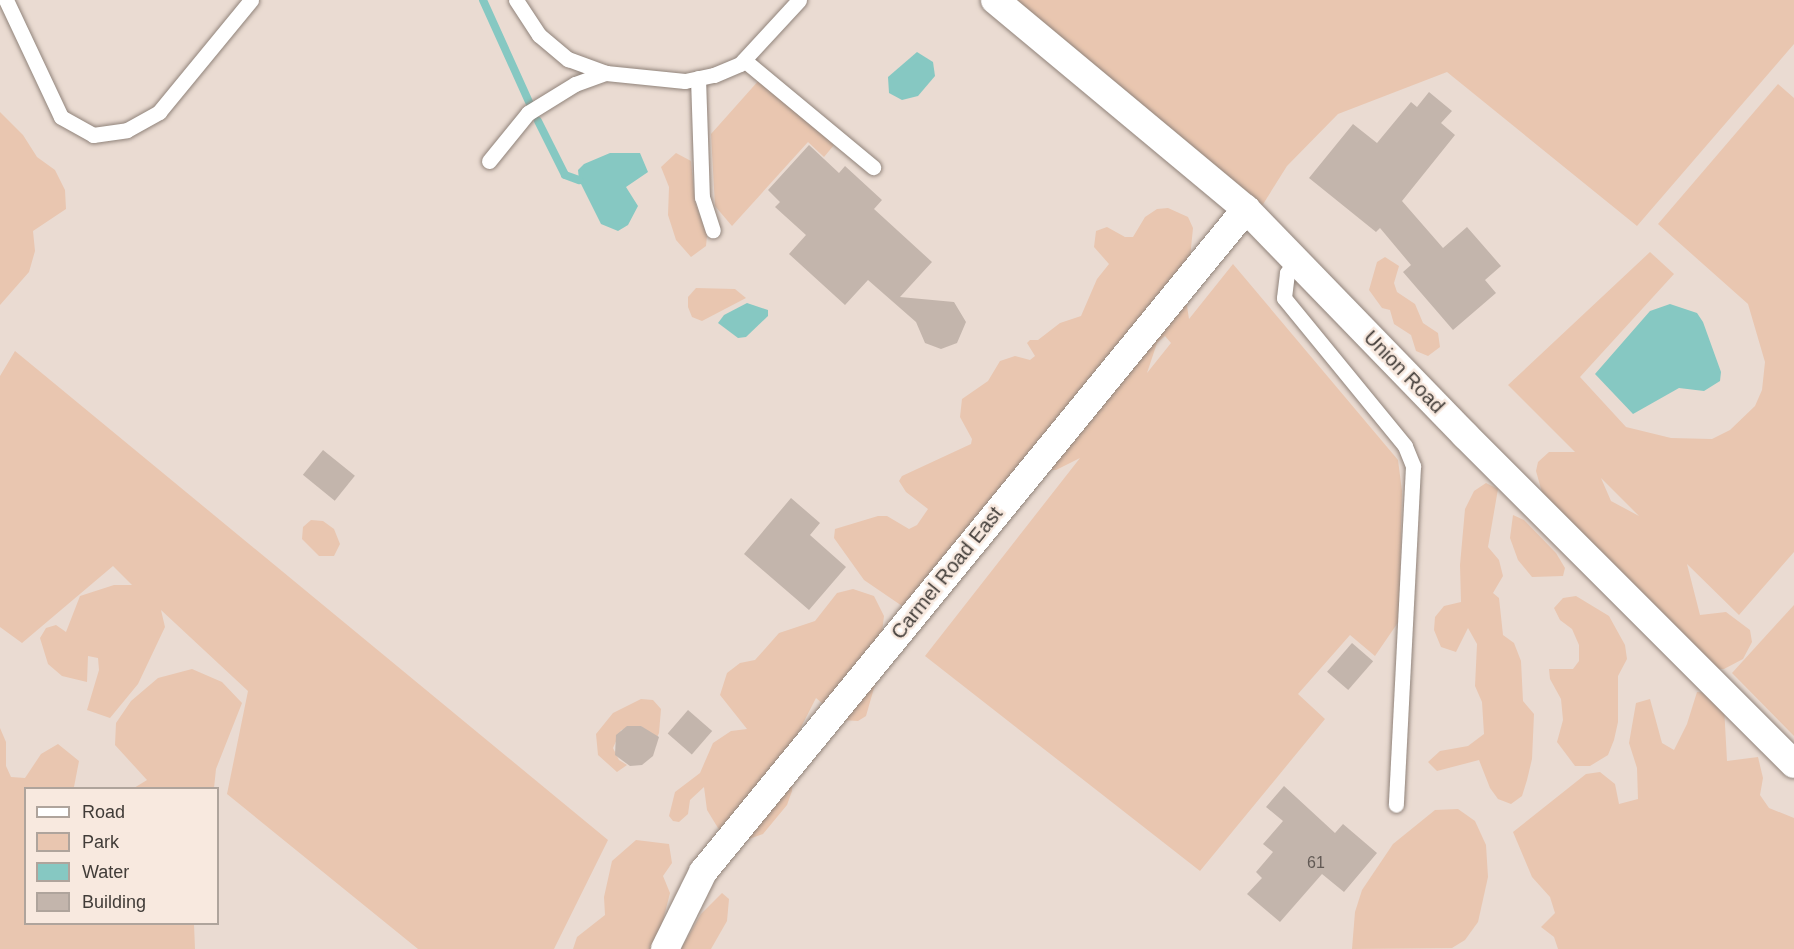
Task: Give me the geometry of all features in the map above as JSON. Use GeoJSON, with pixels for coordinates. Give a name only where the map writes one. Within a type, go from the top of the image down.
{"type":"FeatureCollection","features":[{"type":"Feature","properties":{"kind":"street","name":"Union Road"},"geometry":{"type":"LineString","coordinates":[[995,0],[1246,209],[1465,435],[1794,764]]}},
{"type":"Feature","properties":{"kind":"street","name":"Carmel Road East"},"geometry":{"type":"LineString","coordinates":[[665,949],[703,872],[1246,209]]}},
{"type":"Feature","properties":{"kind":"lane"},"geometry":{"type":"LineString","coordinates":[[6,0],[61,117],[78,129],[102,135],[127,130],[159,112],[251,0]]}},
{"type":"Feature","properties":{"kind":"lane"},"geometry":{"type":"LineString","coordinates":[[516,0],[538,35],[568,59],[606,73],[685,81],[714,75],[744,60],[799,0]]}},
{"type":"Feature","properties":{"kind":"lane"},"geometry":{"type":"LineString","coordinates":[[744,60],[873,167]]}},
{"type":"Feature","properties":{"kind":"lane"},"geometry":{"type":"LineString","coordinates":[[489,161],[528,113],[575,84],[606,73]]}},
{"type":"Feature","properties":{"kind":"lane"},"geometry":{"type":"LineString","coordinates":[[698,78],[702,197],[713,230]]}},
{"type":"Feature","properties":{"kind":"lane"},"geometry":{"type":"LineString","coordinates":[[1296,260],[1287,273],[1284,298],[1406,446],[1413,466],[1396,805]]}},
{"type":"Feature","properties":{"kind":"green space"},"geometry":{"type":"Polygon","coordinates":[[[995,0],[1794,0],[1794,44],[1637,226],[1447,72],[1338,114],[1287,166],[1255,217],[995,0]]]}},
{"type":"Feature","properties":{"kind":"green space"},"geometry":{"type":"Polygon","coordinates":[[[760,79],[834,145],[824,157],[808,142],[732,226],[715,206],[711,134],[760,79]]]}},
{"type":"Feature","properties":{"kind":"green space"},"geometry":{"type":"Polygon","coordinates":[[[1778,84],[1794,98],[1794,552],[1739,615],[1687,564],[1700,615],[1726,612],[1750,630],[1752,642],[1743,659],[1724,669],[1714,669],[1543,496],[1536,471],[1538,462],[1549,452],[1575,452],[1508,385],[1650,252],[1674,274],[1580,377],[1626,427],[1671,438],[1712,439],[1730,430],[1755,406],[1762,390],[1765,362],[1748,304],[1658,224],[1778,84]],[[1601,478],[1611,501],[1639,516],[1601,478]]]}},
{"type":"Feature","properties":{"kind":"green space"},"geometry":{"type":"Polygon","coordinates":[[[0,112],[23,135],[37,157],[55,170],[65,190],[66,209],[33,231],[35,251],[29,272],[0,305],[0,112]]]}},
{"type":"Feature","properties":{"kind":"green space"},"geometry":{"type":"Polygon","coordinates":[[[676,153],[691,161],[695,202],[707,236],[706,246],[691,257],[676,240],[668,215],[669,187],[661,167],[676,153]]]}},
{"type":"Feature","properties":{"kind":"green space"},"geometry":{"type":"Polygon","coordinates":[[[1168,208],[1188,217],[1193,228],[1186,299],[1189,319],[1233,264],[1398,460],[1402,491],[1399,621],[1375,656],[1350,635],[1298,694],[1325,719],[1200,871],[925,656],[1080,458],[1056,470],[1044,470],[905,608],[864,580],[834,538],[835,529],[878,516],[887,516],[909,529],[917,525],[928,509],[906,492],[899,481],[902,476],[971,444],[972,439],[960,417],[962,399],[988,381],[1000,361],[1015,356],[1030,360],[1035,356],[1027,343],[1030,340],[1038,340],[1060,323],[1081,316],[1097,279],[1109,264],[1094,247],[1096,231],[1107,227],[1125,237],[1133,237],[1145,217],[1157,209],[1168,208]],[[1165,336],[1157,343],[1147,373],[1171,343],[1165,336]]]}},
{"type":"Feature","properties":{"kind":"green space"},"geometry":{"type":"Polygon","coordinates":[[[1385,257],[1399,266],[1394,283],[1397,292],[1415,304],[1423,323],[1438,333],[1440,347],[1428,356],[1416,351],[1411,335],[1394,324],[1390,310],[1382,308],[1369,290],[1377,262],[1385,257]]]}},
{"type":"Feature","properties":{"kind":"green space"},"geometry":{"type":"Polygon","coordinates":[[[696,288],[735,289],[746,298],[702,321],[692,317],[688,307],[688,297],[696,288]]]}},
{"type":"Feature","properties":{"kind":"green space"},"geometry":{"type":"Polygon","coordinates":[[[15,351],[608,840],[554,949],[418,949],[227,794],[248,691],[161,610],[165,627],[138,684],[110,718],[87,710],[99,670],[98,658],[88,656],[87,682],[62,676],[48,664],[40,638],[46,628],[56,625],[66,632],[80,596],[114,585],[132,585],[113,566],[22,643],[0,627],[0,376],[15,351]]]}},
{"type":"Feature","properties":{"kind":"green space"},"geometry":{"type":"Polygon","coordinates":[[[1486,483],[1498,489],[1488,547],[1499,560],[1503,576],[1493,593],[1499,598],[1503,635],[1514,643],[1521,661],[1523,701],[1534,714],[1532,759],[1527,780],[1522,796],[1511,804],[1498,799],[1490,788],[1479,760],[1437,771],[1428,762],[1440,751],[1468,746],[1484,734],[1482,702],[1475,686],[1477,644],[1468,628],[1456,652],[1441,647],[1434,630],[1435,617],[1444,606],[1461,602],[1460,565],[1465,509],[1474,491],[1486,483]]]}},
{"type":"Feature","properties":{"kind":"green space"},"geometry":{"type":"Polygon","coordinates":[[[1513,515],[1524,520],[1556,553],[1565,568],[1563,576],[1532,577],[1518,560],[1510,538],[1513,515]]]}},
{"type":"Feature","properties":{"kind":"green space"},"geometry":{"type":"Polygon","coordinates":[[[311,520],[323,521],[334,529],[340,544],[334,556],[319,556],[302,539],[303,527],[311,520]]]}},
{"type":"Feature","properties":{"kind":"green space"},"geometry":{"type":"Polygon","coordinates":[[[853,589],[874,596],[884,616],[876,681],[866,716],[858,721],[842,720],[816,698],[794,741],[792,791],[787,805],[763,834],[743,841],[718,828],[707,810],[704,787],[690,800],[688,814],[679,822],[673,821],[669,816],[675,792],[700,773],[713,743],[731,731],[747,729],[720,695],[727,673],[740,663],[755,660],[779,633],[815,621],[837,593],[853,589]]]}},
{"type":"Feature","properties":{"kind":"green space"},"geometry":{"type":"Polygon","coordinates":[[[1576,596],[1609,616],[1625,645],[1627,659],[1618,676],[1618,722],[1614,740],[1608,755],[1590,766],[1575,766],[1557,742],[1563,720],[1561,699],[1550,679],[1549,669],[1573,669],[1579,661],[1579,645],[1572,629],[1560,620],[1554,608],[1563,598],[1576,596]]]}},
{"type":"Feature","properties":{"kind":"green space"},"geometry":{"type":"Polygon","coordinates":[[[1794,605],[1794,736],[1732,673],[1794,605]]]}},
{"type":"Feature","properties":{"kind":"green space"},"geometry":{"type":"Polygon","coordinates":[[[192,669],[222,682],[242,703],[216,769],[214,787],[136,787],[147,780],[115,745],[116,723],[131,701],[158,678],[192,669]]]}},
{"type":"Feature","properties":{"kind":"green space"},"geometry":{"type":"Polygon","coordinates":[[[1697,692],[1712,693],[1724,706],[1727,761],[1758,757],[1763,778],[1760,795],[1769,808],[1794,818],[1794,949],[1558,949],[1554,937],[1541,927],[1555,913],[1550,897],[1532,877],[1513,832],[1586,774],[1600,772],[1615,784],[1619,804],[1638,799],[1637,768],[1629,743],[1636,703],[1650,699],[1662,743],[1674,750],[1687,724],[1697,692]]]}},
{"type":"Feature","properties":{"kind":"green space"},"geometry":{"type":"Polygon","coordinates":[[[641,699],[653,700],[661,709],[659,733],[655,742],[641,726],[621,730],[613,748],[619,760],[627,765],[617,772],[598,755],[596,734],[613,713],[641,699]]]}},
{"type":"Feature","properties":{"kind":"green space"},"geometry":{"type":"Polygon","coordinates":[[[0,728],[6,742],[6,766],[11,777],[25,778],[41,754],[58,744],[79,761],[74,787],[24,787],[24,925],[194,925],[195,949],[0,949],[0,728]]]}},
{"type":"Feature","properties":{"kind":"green space"},"geometry":{"type":"Polygon","coordinates":[[[1458,809],[1475,821],[1486,845],[1488,877],[1478,922],[1465,940],[1452,948],[1352,949],[1355,912],[1362,890],[1393,844],[1435,810],[1458,809]]]}},
{"type":"Feature","properties":{"kind":"green space"},"geometry":{"type":"Polygon","coordinates":[[[636,840],[669,844],[672,863],[663,876],[670,893],[658,940],[653,949],[573,949],[577,937],[605,915],[604,897],[612,861],[636,840]]]}},
{"type":"Feature","properties":{"kind":"green space"},"geometry":{"type":"Polygon","coordinates":[[[722,893],[729,899],[727,921],[711,949],[681,949],[701,914],[722,893]]]}},
{"type":"Feature","properties":{"kind":"water"},"geometry":{"type":"Polygon","coordinates":[[[917,52],[933,62],[935,76],[918,96],[902,100],[889,93],[888,77],[917,52]]]}},
{"type":"Feature","properties":{"kind":"water"},"geometry":{"type":"Polygon","coordinates":[[[610,153],[640,153],[648,172],[626,187],[638,206],[628,225],[618,231],[601,224],[579,180],[578,170],[584,164],[610,153]]]}},
{"type":"Feature","properties":{"kind":"water"},"geometry":{"type":"Polygon","coordinates":[[[747,303],[768,310],[768,316],[746,337],[738,338],[718,323],[724,315],[747,303]]]}},
{"type":"Feature","properties":{"kind":"water"},"geometry":{"type":"Polygon","coordinates":[[[1670,304],[1697,313],[1703,322],[1721,372],[1720,381],[1704,391],[1679,388],[1633,414],[1595,374],[1650,311],[1670,304]]]}},
{"type":"Feature","properties":{"kind":"building"},"geometry":{"type":"Polygon","coordinates":[[[1429,92],[1452,111],[1441,123],[1455,135],[1402,201],[1443,248],[1467,227],[1501,266],[1485,280],[1496,293],[1453,330],[1403,272],[1411,265],[1380,228],[1376,232],[1309,178],[1353,124],[1377,143],[1411,102],[1417,107],[1429,92]]]}},
{"type":"Feature","properties":{"kind":"building"},"geometry":{"type":"Polygon","coordinates":[[[809,145],[839,173],[845,166],[882,200],[874,209],[932,262],[900,297],[954,302],[966,322],[957,343],[941,349],[925,343],[916,322],[868,280],[845,305],[789,254],[806,235],[775,207],[780,202],[768,190],[809,145]]]}},
{"type":"Feature","properties":{"kind":"building"},"geometry":{"type":"Polygon","coordinates":[[[323,450],[355,476],[335,501],[303,475],[323,450]]]}},
{"type":"Feature","properties":{"kind":"building"},"geometry":{"type":"Polygon","coordinates":[[[791,498],[820,523],[810,535],[846,567],[809,610],[744,554],[791,498]]]}},
{"type":"Feature","properties":{"kind":"building"},"geometry":{"type":"Polygon","coordinates":[[[1352,643],[1373,661],[1348,690],[1327,672],[1352,643]]]}},
{"type":"Feature","properties":{"kind":"building"},"geometry":{"type":"Polygon","coordinates":[[[688,710],[712,731],[692,754],[668,733],[688,710]]]}},
{"type":"Feature","properties":{"kind":"building"},"geometry":{"type":"Polygon","coordinates":[[[627,726],[641,726],[659,737],[653,756],[642,765],[630,766],[615,755],[616,735],[627,726]]]}},
{"type":"Feature","properties":{"kind":"building"},"geometry":{"type":"Polygon","coordinates":[[[1284,786],[1335,833],[1343,824],[1377,853],[1344,892],[1322,874],[1280,922],[1247,894],[1262,878],[1256,872],[1273,852],[1263,844],[1283,821],[1266,807],[1284,786]]]}},
{"type":"Feature","properties":{"kind":"waterway"},"geometry":{"type":"LineString","coordinates":[[483,0],[529,102]]}},
{"type":"Feature","properties":{"kind":"waterway"},"geometry":{"type":"LineString","coordinates":[[538,121],[565,175],[579,180]]}}]}
